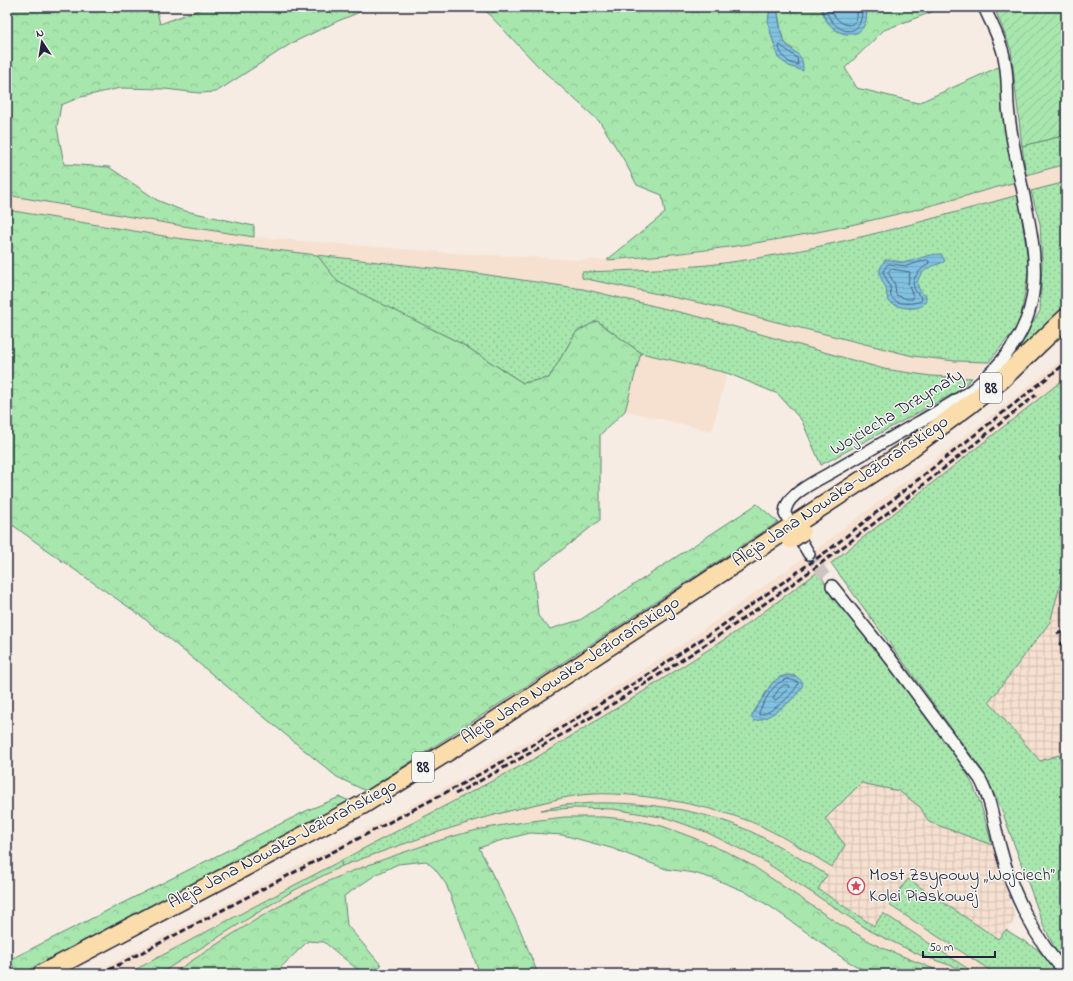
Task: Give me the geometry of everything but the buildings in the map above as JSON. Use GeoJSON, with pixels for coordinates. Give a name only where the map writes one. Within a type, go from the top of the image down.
{"type":"FeatureCollection","features":[{"type":"Feature","properties":{"kind":"main road","name":"Aleja Jana Nowaka-Jeziorańskiego"},"geometry":{"type":"LineString","coordinates":[[64,974],[367,814],[470,751],[794,531],[908,450],[1002,379],[1066,318]]}},
{"type":"Feature","properties":{"kind":"main road","name":"Aleja Jana Nowaka-Jeziorańskiego"},"geometry":{"type":"LineString","coordinates":[[42,974],[362,805],[463,742],[794,531],[914,459],[947,436],[1010,385],[1066,333]]}},
{"type":"Feature","properties":{"kind":"street","name":"Wojciecha Drzymały"},"geometry":{"type":"LineString","coordinates":[[809,554],[785,514],[785,509],[791,499],[801,491],[950,405],[968,392],[1001,361],[1020,334],[1028,316],[1033,298],[1035,267],[1010,119],[1005,60],[1001,45],[984,7]]}},
{"type":"Feature","properties":{"kind":"street"},"geometry":{"type":"LineString","coordinates":[[832,586],[890,658],[980,779],[989,800],[1001,851],[1008,872],[1025,913],[1036,934],[1066,973]]}},
{"type":"Feature","properties":{"kind":"shaded area"},"geometry":{"type":"Polygon","coordinates":[[[1066,164],[1066,182],[1031,191],[1026,175],[1066,164]]]}},
{"type":"Feature","properties":{"kind":"shaded area"},"geometry":{"type":"Polygon","coordinates":[[[1016,182],[1018,195],[833,243],[769,256],[709,265],[582,272],[582,278],[705,304],[913,356],[955,361],[989,362],[972,378],[931,376],[884,369],[700,317],[583,289],[475,273],[176,238],[7,210],[7,195],[254,237],[452,253],[607,260],[706,251],[767,241],[882,218],[1016,182]]]}},
{"type":"Feature","properties":{"kind":"shaded area"},"geometry":{"type":"Polygon","coordinates":[[[641,353],[727,373],[712,431],[626,411],[641,353]]]}},
{"type":"Feature","properties":{"kind":"shaded area"},"geometry":{"type":"Polygon","coordinates":[[[1066,356],[1066,379],[831,563],[739,630],[630,700],[534,759],[127,974],[92,974],[465,777],[565,719],[680,646],[822,545],[1000,409],[1066,356]]]}},
{"type":"Feature","properties":{"kind":"shaded area"},"geometry":{"type":"Polygon","coordinates":[[[1066,564],[1066,776],[1059,755],[1040,761],[989,702],[1050,622],[1066,564]]]}},
{"type":"Feature","properties":{"kind":"shaded area"},"geometry":{"type":"Polygon","coordinates":[[[861,783],[899,791],[920,807],[929,822],[992,845],[1016,919],[998,939],[908,879],[874,926],[818,888],[836,860],[825,819],[861,783]]]}},
{"type":"Feature","properties":{"kind":"shaded area"},"geometry":{"type":"Polygon","coordinates":[[[592,794],[665,799],[732,816],[761,826],[832,867],[827,875],[757,834],[730,823],[699,814],[665,807],[623,803],[545,810],[575,808],[613,809],[667,818],[706,832],[762,860],[920,955],[974,974],[946,974],[878,946],[839,924],[753,866],[727,852],[694,838],[633,820],[604,817],[565,817],[523,822],[486,829],[443,840],[395,855],[345,874],[312,889],[275,909],[172,974],[159,974],[291,892],[342,866],[393,847],[506,811],[563,798],[592,794]]]}},
{"type":"Feature","properties":{"kind":"shaded area"},"geometry":{"type":"Polygon","coordinates":[[[889,905],[996,974],[976,974],[883,913],[889,905]]]}},
{"type":"Feature","properties":{"kind":"green space"},"geometry":{"type":"Polygon","coordinates":[[[7,7],[156,7],[160,24],[206,7],[372,7],[292,43],[216,92],[199,93],[165,89],[120,88],[81,97],[61,105],[57,127],[64,164],[109,167],[157,200],[181,210],[254,226],[254,237],[7,195],[7,73],[11,70],[12,61],[7,55],[7,7]]]}},
{"type":"Feature","properties":{"kind":"green space"},"geometry":{"type":"Polygon","coordinates":[[[482,7],[770,7],[768,23],[778,58],[793,49],[785,43],[777,7],[821,7],[827,21],[833,28],[867,15],[866,7],[945,7],[884,30],[845,68],[857,88],[918,103],[1003,65],[1006,124],[1016,182],[915,210],[813,233],[745,245],[676,254],[607,260],[665,213],[662,195],[637,185],[624,160],[600,122],[539,67],[482,7]]]}},
{"type":"Feature","properties":{"kind":"green space"},"geometry":{"type":"Polygon","coordinates":[[[994,7],[1066,7],[1066,135],[1022,146],[1011,50],[994,7]]]}},
{"type":"Feature","properties":{"kind":"green space"},"geometry":{"type":"Polygon","coordinates":[[[1066,135],[1066,164],[1026,175],[1022,146],[1066,135]]]}},
{"type":"Feature","properties":{"kind":"green space"},"geometry":{"type":"Polygon","coordinates":[[[1066,182],[1066,307],[1005,367],[1040,311],[1042,263],[1040,224],[1031,191],[1066,182]]]}},
{"type":"Feature","properties":{"kind":"green space"},"geometry":{"type":"Polygon","coordinates":[[[1018,195],[1029,266],[1020,323],[989,362],[955,361],[913,356],[705,304],[582,278],[582,272],[676,268],[747,260],[787,253],[864,236],[1018,195]]]}},
{"type":"Feature","properties":{"kind":"green space"},"geometry":{"type":"Polygon","coordinates":[[[7,210],[176,238],[317,255],[338,282],[462,344],[523,383],[549,378],[576,332],[597,321],[641,353],[625,411],[600,435],[600,520],[534,572],[538,616],[550,629],[580,620],[757,504],[778,522],[366,791],[337,777],[140,615],[7,521],[7,210]]]}},
{"type":"Feature","properties":{"kind":"green space"},"geometry":{"type":"Polygon","coordinates":[[[317,255],[475,273],[583,289],[700,317],[884,369],[931,376],[972,378],[958,391],[821,465],[802,421],[778,394],[727,373],[641,353],[597,321],[576,332],[549,378],[523,383],[462,344],[337,282],[317,255]]]}},
{"type":"Feature","properties":{"kind":"green space"},"geometry":{"type":"Polygon","coordinates":[[[1064,379],[1066,379],[1066,564],[1050,622],[989,702],[1040,761],[1059,755],[1066,776],[1066,964],[1055,949],[1043,924],[1001,808],[984,773],[831,563],[1064,379]]]}},
{"type":"Feature","properties":{"kind":"green space"},"geometry":{"type":"Polygon","coordinates":[[[819,571],[833,599],[836,597],[960,761],[973,785],[981,805],[992,845],[929,822],[920,807],[899,791],[861,783],[825,819],[845,845],[832,867],[761,826],[722,812],[655,798],[612,794],[592,794],[568,797],[505,812],[435,833],[342,866],[340,861],[534,759],[739,630],[819,571]],[[788,675],[780,677],[772,683],[752,715],[770,715],[792,699],[795,676],[788,675]]]}},
{"type":"Feature","properties":{"kind":"green space"},"geometry":{"type":"Polygon","coordinates":[[[340,797],[350,801],[22,974],[7,974],[7,961],[308,810],[340,797]]]}},
{"type":"Feature","properties":{"kind":"green space"},"geometry":{"type":"Polygon","coordinates":[[[594,803],[636,804],[678,809],[719,819],[739,826],[776,844],[827,875],[818,889],[874,926],[883,913],[976,974],[920,955],[872,932],[762,860],[706,832],[667,818],[613,809],[575,808],[541,810],[564,805],[594,803]]]}},
{"type":"Feature","properties":{"kind":"green space"},"geometry":{"type":"Polygon","coordinates":[[[565,817],[604,817],[633,820],[662,826],[694,838],[727,852],[753,866],[839,924],[878,946],[946,974],[872,974],[847,961],[771,907],[744,891],[717,880],[694,873],[666,869],[611,848],[563,835],[530,833],[479,848],[519,927],[538,974],[480,974],[446,884],[435,869],[426,861],[398,864],[377,874],[344,896],[347,925],[381,965],[376,974],[363,974],[324,942],[308,941],[274,974],[172,974],[223,940],[276,908],[347,873],[461,834],[487,828],[565,817]]]}},
{"type":"Feature","properties":{"kind":"green space"},"geometry":{"type":"Polygon","coordinates":[[[340,861],[342,866],[291,892],[159,974],[127,974],[340,861]]]}},
{"type":"Feature","properties":{"kind":"green space"},"geometry":{"type":"Polygon","coordinates":[[[908,879],[998,939],[1006,930],[1037,949],[1060,974],[996,974],[889,905],[908,879]]]}},
{"type":"Feature","properties":{"kind":"water"},"geometry":{"type":"Polygon","coordinates":[[[770,7],[777,7],[782,37],[787,45],[801,59],[803,71],[789,66],[778,58],[768,23],[770,7]]]}},
{"type":"Feature","properties":{"kind":"water"},"geometry":{"type":"Polygon","coordinates":[[[821,7],[866,7],[866,19],[863,28],[857,33],[849,34],[840,32],[832,27],[825,19],[821,7]]]}},
{"type":"Feature","properties":{"kind":"water"},"geometry":{"type":"Polygon","coordinates":[[[941,254],[945,261],[926,270],[918,280],[921,292],[926,296],[923,305],[907,308],[895,305],[889,301],[880,273],[881,267],[885,260],[907,262],[941,254]]]}},
{"type":"Feature","properties":{"kind":"water"},"geometry":{"type":"Polygon","coordinates":[[[788,675],[798,678],[803,683],[801,689],[790,701],[775,713],[760,720],[754,721],[752,719],[752,715],[772,683],[780,677],[788,675]]]}},
{"type":"Feature","properties":{"kind":"tunnel"},"geometry":{"type":"LineString","coordinates":[[809,554],[832,586]]}},
{"type":"Feature","properties":{"kind":"railway"},"geometry":{"type":"LineString","coordinates":[[101,974],[460,785],[536,743],[646,676],[720,627],[830,549],[1066,363]]}},
{"type":"Feature","properties":{"kind":"railway"},"geometry":{"type":"LineString","coordinates":[[455,794],[543,746],[629,694],[754,611],[826,560],[1036,395]]}},
{"type":"Feature","properties":{"kind":"railway"},"geometry":{"type":"LineString","coordinates":[[1057,634],[1066,630]]}},
{"type":"Feature","properties":{"kind":"railway"},"geometry":{"type":"LineString","coordinates":[[1059,645],[1066,641]]}},
{"type":"Feature","properties":{"kind":"railway"},"geometry":{"type":"LineString","coordinates":[[1061,651],[1066,649]]}},
{"type":"Feature","properties":{"kind":"place","name":"Most Zsypowy „Wojciech” Kolei Piaskowej"},"geometry":{"type":"Point","coordinates":[856,886]}}]}
